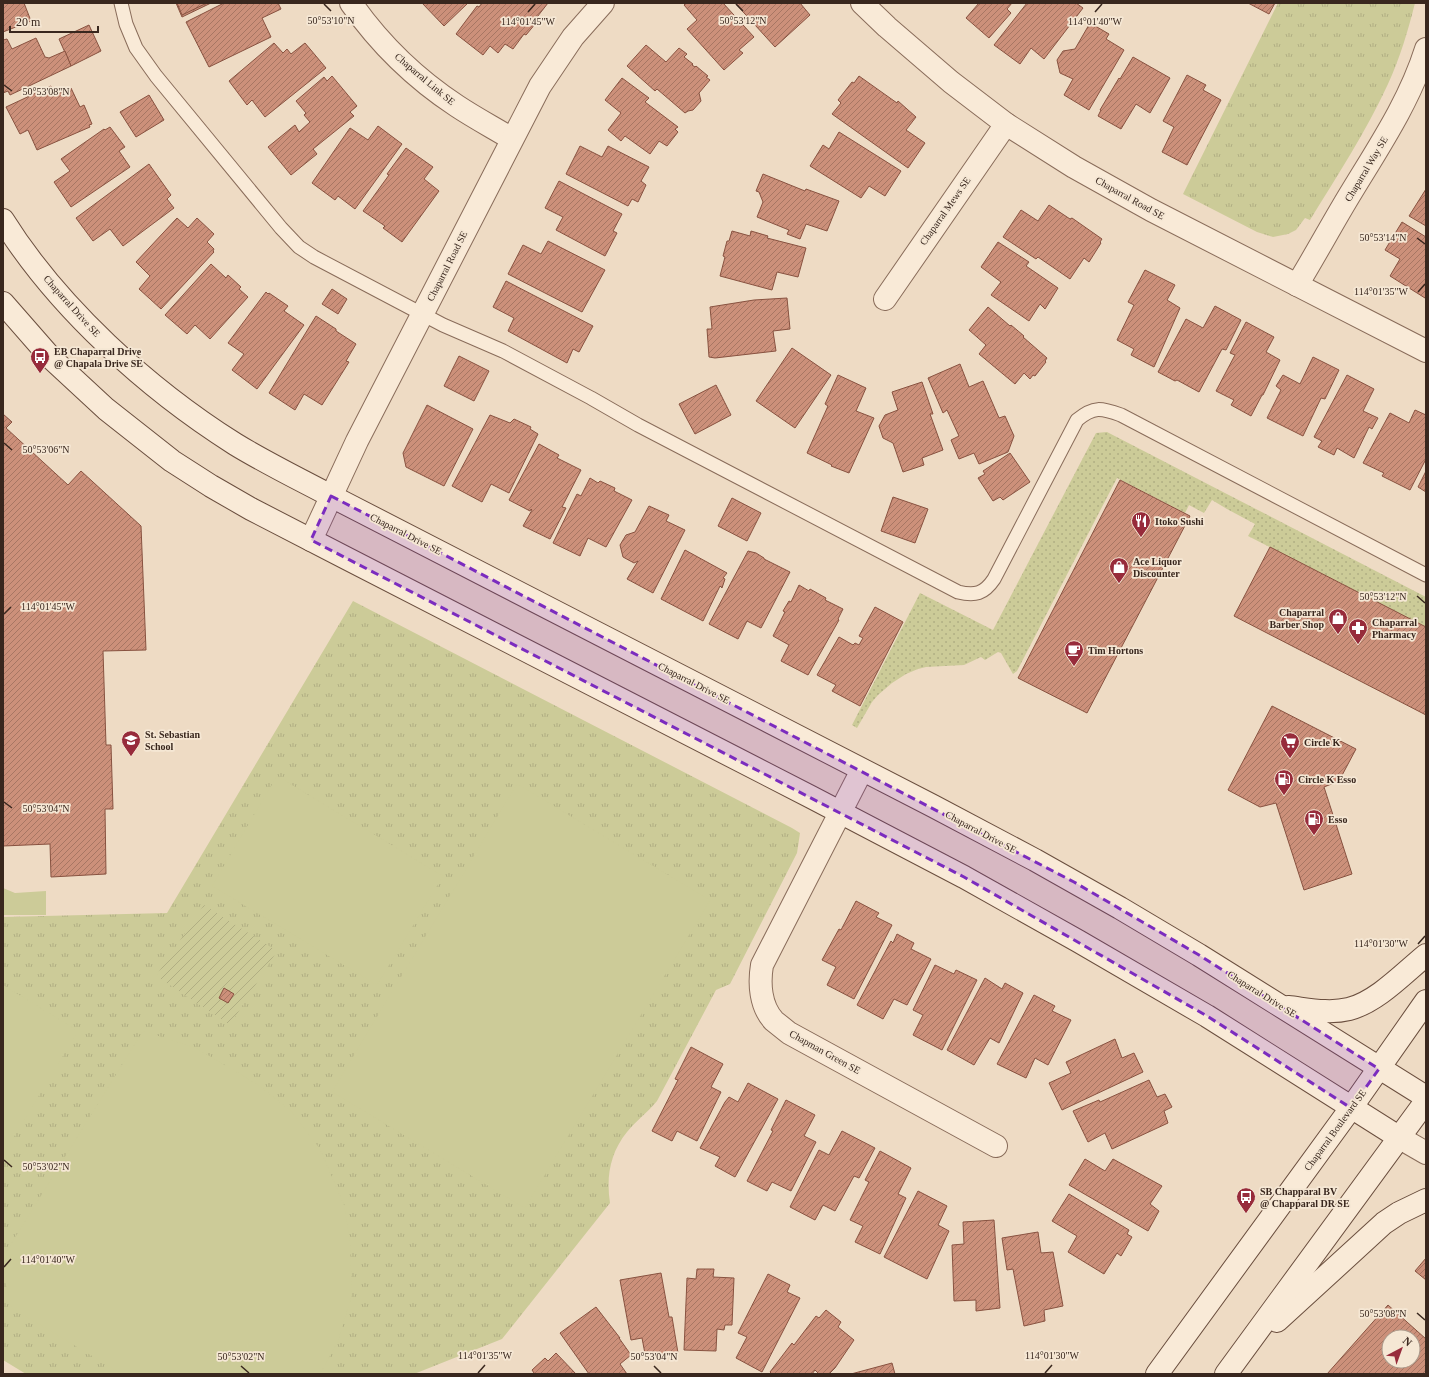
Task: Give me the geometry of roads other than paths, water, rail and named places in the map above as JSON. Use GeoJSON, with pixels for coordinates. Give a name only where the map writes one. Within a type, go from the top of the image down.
{"type":"FeatureCollection","features":[{"type":"Feature","properties":{"kind":"street","name":"Chaparral Link SE"},"geometry":{"type":"LineString","coordinates":[[351,3],[364,21],[389,49],[417,76],[455,105],[512,139]]}},
{"type":"Feature","properties":{"kind":"street","name":"Chaparral Road SE"},"geometry":{"type":"LineString","coordinates":[[311,540],[357,441],[540,86],[573,37],[603,3]]}},
{"type":"Feature","properties":{"kind":"street","name":"Chaparral Road SE"},"geometry":{"type":"LineString","coordinates":[[862,3],[917,54],[951,82],[1006,124],[1074,167],[1144,206],[1426,351]]}},
{"type":"Feature","properties":{"kind":"street","name":"Chaparral Way SE"},"geometry":{"type":"LineString","coordinates":[[1297,285],[1400,110],[1412,86],[1426,48]]}},
{"type":"Feature","properties":{"kind":"street","name":"Chaparral Mews SE"},"geometry":{"type":"LineString","coordinates":[[885,299],[1006,124]]}},
{"type":"Feature","properties":{"kind":"street","name":"Chaparral Drive SE"},"geometry":{"type":"LineString","coordinates":[[4,224],[28,256],[76,312],[135,370],[174,401],[236,444],[331,496],[862,770],[1074,882],[1198,955],[1426,1097]]}},
{"type":"Feature","properties":{"kind":"street"},"geometry":{"type":"LineString","coordinates":[[3,303],[52,358],[85,391],[134,432],[211,486],[251,509],[964,877],[1078,941],[1221,1025],[1351,1108],[1426,1153]]}},
{"type":"Feature","properties":{"kind":"street","name":"Chapman Green SE"},"geometry":{"type":"LineString","coordinates":[[862,770],[762,964],[760,979],[764,1006],[773,1020],[789,1033],[996,1146]]}},
{"type":"Feature","properties":{"kind":"street"},"geometry":{"type":"LineString","coordinates":[[1281,1006],[1328,1011],[1356,1007],[1380,992],[1426,955]]}},
{"type":"Feature","properties":{"kind":"street","name":"Chaparral Boulevard SE"},"geometry":{"type":"LineString","coordinates":[[1157,1374],[1351,1108],[1426,1001]]}},
{"type":"Feature","properties":{"kind":"street"},"geometry":{"type":"LineString","coordinates":[[1226,1374],[1426,1101]]}},
{"type":"Feature","properties":{"kind":"street"},"geometry":{"type":"LineString","coordinates":[[1244,1350],[1384,1224],[1399,1213],[1426,1200]]}},
{"type":"Feature","properties":{"kind":"lane"},"geometry":{"type":"LineString","coordinates":[[122,3],[126,24],[136,48],[156,76],[290,238],[306,253],[422,314],[503,352],[591,398],[638,425],[958,592],[968,594],[979,593],[988,588],[994,580],[1077,420],[1088,412],[1100,409],[1121,415],[1426,575]]}},
{"type":"Feature","properties":{"kind":"place","name":"EB Chaparral Drive @ Chapala Drive SE"},"geometry":{"type":"Point","coordinates":[40,374]}},
{"type":"Feature","properties":{"kind":"place","name":"Itoko Sushi"},"geometry":{"type":"Point","coordinates":[1141,538]}},
{"type":"Feature","properties":{"kind":"place","name":"Ace Liquor Discounter"},"geometry":{"type":"Point","coordinates":[1119,584]}},
{"type":"Feature","properties":{"kind":"place","name":"Chaparral Barber Shop"},"geometry":{"type":"Point","coordinates":[1338,635]}},
{"type":"Feature","properties":{"kind":"place","name":"Chaparral Pharmacy"},"geometry":{"type":"Point","coordinates":[1358,645]}},
{"type":"Feature","properties":{"kind":"place","name":"Tim Hortons"},"geometry":{"type":"Point","coordinates":[1074,667]}},
{"type":"Feature","properties":{"kind":"place","name":"St. Sebastian School"},"geometry":{"type":"Point","coordinates":[131,757]}},
{"type":"Feature","properties":{"kind":"place","name":"Circle K"},"geometry":{"type":"Point","coordinates":[1290,759]}},
{"type":"Feature","properties":{"kind":"place","name":"Circle K Esso"},"geometry":{"type":"Point","coordinates":[1284,796]}},
{"type":"Feature","properties":{"kind":"place","name":"Esso"},"geometry":{"type":"Point","coordinates":[1314,836]}},
{"type":"Feature","properties":{"kind":"place","name":"SB Chapparal BV @ Chapparal DR SE"},"geometry":{"type":"Point","coordinates":[1246,1214]}}]}
